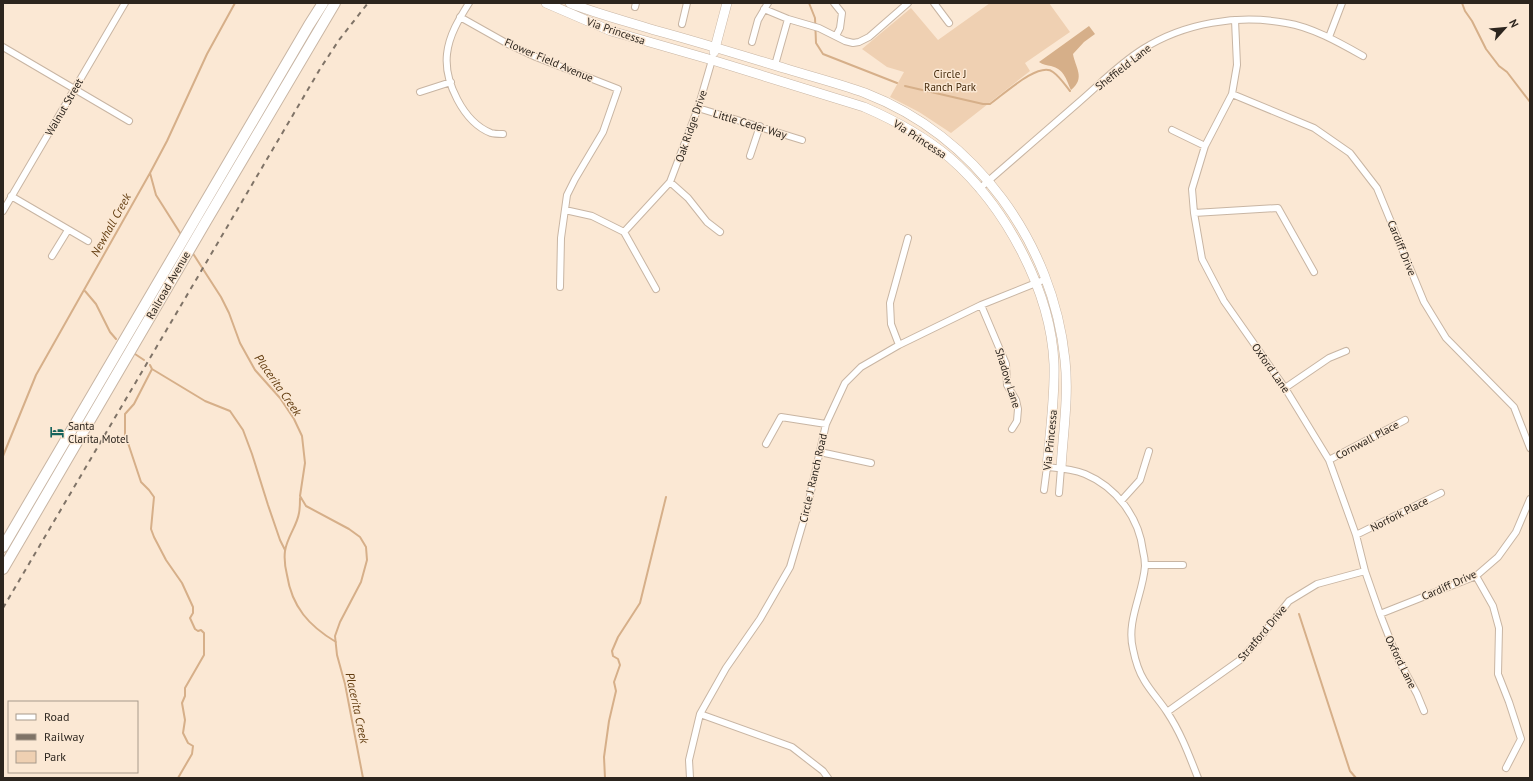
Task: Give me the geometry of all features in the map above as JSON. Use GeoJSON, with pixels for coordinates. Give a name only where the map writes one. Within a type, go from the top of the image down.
{"type":"FeatureCollection","features":[{"type":"Feature","properties":{"kind":"main road","name":"Railroad Avenue"},"geometry":{"type":"LineString","coordinates":[[3,547],[323,3]]}},
{"type":"Feature","properties":{"kind":"main road","name":"Railroad Avenue"},"geometry":{"type":"LineString","coordinates":[[3,569],[181,263],[335,3]]}},
{"type":"Feature","properties":{"kind":"main road"},"geometry":{"type":"LineString","coordinates":[[62,467],[60,462],[76,432],[75,425]]}},
{"type":"Feature","properties":{"kind":"street","name":"Walnut Street"},"geometry":{"type":"LineString","coordinates":[[3,211],[125,3]]}},
{"type":"Feature","properties":{"kind":"street"},"geometry":{"type":"LineString","coordinates":[[469,3],[451,35],[447,52],[446,68],[456,98],[468,115],[480,126],[491,133],[503,134]]}},
{"type":"Feature","properties":{"kind":"street","name":"Via Princessa"},"geometry":{"type":"LineString","coordinates":[[546,3],[611,31],[840,99],[886,117],[950,158],[979,189],[999,214],[1011,233],[1036,283],[1050,334],[1054,363],[1054,404],[1044,490]]}},
{"type":"Feature","properties":{"kind":"street","name":"Via Princessa"},"geometry":{"type":"LineString","coordinates":[[570,3],[864,93],[891,104],[948,142],[988,180],[1006,202],[1028,237],[1040,261],[1061,332],[1065,362],[1066,404],[1059,493]]}},
{"type":"Feature","properties":{"kind":"street"},"geometry":{"type":"LineString","coordinates":[[682,24],[687,3]]}},
{"type":"Feature","properties":{"kind":"street","name":"Oak Ridge Drive"},"geometry":{"type":"LineString","coordinates":[[624,232],[670,182],[680,160],[698,108],[727,3]]}},
{"type":"Feature","properties":{"kind":"street"},"geometry":{"type":"LineString","coordinates":[[752,42],[758,20],[768,3]]}},
{"type":"Feature","properties":{"kind":"street"},"geometry":{"type":"LineString","coordinates":[[834,3],[842,13],[840,28],[836,36]]}},
{"type":"Feature","properties":{"kind":"street"},"geometry":{"type":"LineString","coordinates":[[764,9],[788,19],[820,28],[852,43],[859,42],[869,37],[908,3]]}},
{"type":"Feature","properties":{"kind":"street"},"geometry":{"type":"LineString","coordinates":[[934,3],[949,23]]}},
{"type":"Feature","properties":{"kind":"street"},"geometry":{"type":"LineString","coordinates":[[1329,37],[1342,3]]}},
{"type":"Feature","properties":{"kind":"street","name":"Flower Field Avenue"},"geometry":{"type":"LineString","coordinates":[[460,17],[508,44],[536,57],[618,89],[604,132],[575,179],[567,195],[565,210]]}},
{"type":"Feature","properties":{"kind":"street"},"geometry":{"type":"LineString","coordinates":[[775,66],[788,19]]}},
{"type":"Feature","properties":{"kind":"street","name":"Sheffield Lane"},"geometry":{"type":"LineString","coordinates":[[979,189],[1142,49],[1169,36],[1198,25],[1235,20],[1268,20],[1287,23],[1329,37],[1363,56]]}},
{"type":"Feature","properties":{"kind":"street","name":"Oxford Lane"},"geometry":{"type":"LineString","coordinates":[[1235,20],[1237,64],[1232,94],[1204,146],[1192,189],[1194,213],[1202,259],[1224,301],[1285,388],[1329,460],[1356,535],[1365,571],[1380,614],[1396,655],[1417,694],[1424,711]]}},
{"type":"Feature","properties":{"kind":"street"},"geometry":{"type":"LineString","coordinates":[[3,47],[129,121]]}},
{"type":"Feature","properties":{"kind":"street"},"geometry":{"type":"LineString","coordinates":[[420,92],[451,82]]}},
{"type":"Feature","properties":{"kind":"street","name":"Cardiff Drive"},"geometry":{"type":"LineString","coordinates":[[1232,94],[1314,128],[1350,153],[1377,188],[1424,302],[1446,338],[1514,407],[1530,448]]}},
{"type":"Feature","properties":{"kind":"street","name":"Little Ceder Way"},"geometry":{"type":"LineString","coordinates":[[698,108],[802,140]]}},
{"type":"Feature","properties":{"kind":"street"},"geometry":{"type":"LineString","coordinates":[[750,156],[760,126]]}},
{"type":"Feature","properties":{"kind":"street"},"geometry":{"type":"LineString","coordinates":[[1172,130],[1204,146]]}},
{"type":"Feature","properties":{"kind":"street"},"geometry":{"type":"LineString","coordinates":[[670,182],[688,198],[707,222],[720,232]]}},
{"type":"Feature","properties":{"kind":"street"},"geometry":{"type":"LineString","coordinates":[[12,196],[88,241]]}},
{"type":"Feature","properties":{"kind":"street"},"geometry":{"type":"LineString","coordinates":[[1194,213],[1278,208],[1314,272]]}},
{"type":"Feature","properties":{"kind":"street"},"geometry":{"type":"LineString","coordinates":[[560,287],[561,238],[565,210],[592,216],[624,232],[656,289]]}},
{"type":"Feature","properties":{"kind":"street"},"geometry":{"type":"LineString","coordinates":[[52,256],[68,230]]}},
{"type":"Feature","properties":{"kind":"street"},"geometry":{"type":"LineString","coordinates":[[899,345],[891,324],[890,303],[908,238]]}},
{"type":"Feature","properties":{"kind":"street","name":"Circle J Ranch Road"},"geometry":{"type":"LineString","coordinates":[[690,778],[689,760],[700,714],[726,668],[760,619],[790,567],[807,509],[826,424],[845,383],[861,367],[899,345],[981,305],[1046,279]]}},
{"type":"Feature","properties":{"kind":"street","name":"Shadow Lane"},"geometry":{"type":"LineString","coordinates":[[981,305],[1006,364],[1007,385],[1016,400],[1018,409],[1017,421],[1012,429]]}},
{"type":"Feature","properties":{"kind":"street"},"geometry":{"type":"LineString","coordinates":[[1285,388],[1329,358],[1346,351]]}},
{"type":"Feature","properties":{"kind":"street"},"geometry":{"type":"LineString","coordinates":[[766,444],[781,417],[826,424]]}},
{"type":"Feature","properties":{"kind":"street","name":"Cornwall Place"},"geometry":{"type":"LineString","coordinates":[[1329,460],[1405,420]]}},
{"type":"Feature","properties":{"kind":"street"},"geometry":{"type":"LineString","coordinates":[[1121,501],[1140,480],[1149,451]]}},
{"type":"Feature","properties":{"kind":"street"},"geometry":{"type":"LineString","coordinates":[[820,452],[871,463]]}},
{"type":"Feature","properties":{"kind":"street"},"geometry":{"type":"LineString","coordinates":[[1047,466],[1085,474],[1114,492],[1130,512],[1138,528],[1145,565],[1131,625],[1133,648],[1144,680],[1168,712],[1185,742],[1198,778]]}},
{"type":"Feature","properties":{"kind":"street","name":"Norfork Place"},"geometry":{"type":"LineString","coordinates":[[1356,535],[1441,493]]}},
{"type":"Feature","properties":{"kind":"street","name":"Cardiff Drive"},"geometry":{"type":"LineString","coordinates":[[1380,614],[1476,576],[1498,557],[1516,532],[1530,499]]}},
{"type":"Feature","properties":{"kind":"street"},"geometry":{"type":"LineString","coordinates":[[1145,565],[1183,565]]}},
{"type":"Feature","properties":{"kind":"street","name":"Stratford Drive"},"geometry":{"type":"LineString","coordinates":[[1168,712],[1240,660],[1259,640],[1289,601],[1317,584],[1365,571]]}},
{"type":"Feature","properties":{"kind":"street"},"geometry":{"type":"LineString","coordinates":[[1476,576],[1493,606],[1499,628],[1498,674],[1521,739],[1506,768]]}},
{"type":"Feature","properties":{"kind":"street"},"geometry":{"type":"LineString","coordinates":[[700,714],[792,747],[823,771],[828,778]]}},
{"type":"Feature","properties":{"kind":"green space","name":"Circle J Ranch Park"},"geometry":{"type":"Polygon","coordinates":[[[990,3],[1049,3],[1070,32],[1025,63],[1030,71],[951,133],[919,112],[890,97],[904,72],[887,67],[862,49],[911,8],[938,40],[990,3]]]}},
{"type":"Feature","properties":{"kind":"shaded area"},"geometry":{"type":"Polygon","coordinates":[[[1089,26],[1095,34],[1084,42],[1073,54],[1079,77],[1075,86],[1071,90],[1066,78],[1059,69],[1039,62],[1089,26]]]}},
{"type":"Feature","properties":{"kind":"waterway","name":"Newhall Creek"},"geometry":{"type":"LineString","coordinates":[[3,456],[36,375],[150,173],[167,141],[207,54],[235,3]]}},
{"type":"Feature","properties":{"kind":"waterway"},"geometry":{"type":"LineString","coordinates":[[809,3],[815,18],[816,43],[823,54],[897,83]]}},
{"type":"Feature","properties":{"kind":"waterway"},"geometry":{"type":"LineString","coordinates":[[1462,3],[1486,49],[1499,66],[1507,72],[1530,102]]}},
{"type":"Feature","properties":{"kind":"waterway"},"geometry":{"type":"LineString","coordinates":[[905,86],[983,104],[990,104],[1021,80],[1039,71],[1047,70],[1056,74],[1070,91]]}},
{"type":"Feature","properties":{"kind":"waterway","name":"Placerita Creek"},"geometry":{"type":"LineString","coordinates":[[150,173],[156,195],[182,236]]}},
{"type":"Feature","properties":{"kind":"waterway","name":"Placerita Creek"},"geometry":{"type":"LineString","coordinates":[[192,252],[221,297],[229,313],[240,343],[255,370],[280,398],[294,419],[302,436],[305,463],[300,496],[306,506],[349,529],[360,537],[366,547],[367,560],[361,582],[340,622],[335,636],[337,655],[345,684],[363,778]]}},
{"type":"Feature","properties":{"kind":"waterway"},"geometry":{"type":"LineString","coordinates":[[85,291],[96,304],[110,332],[116,339]]}},
{"type":"Feature","properties":{"kind":"waterway"},"geometry":{"type":"LineString","coordinates":[[135,354],[144,360]]}},
{"type":"Feature","properties":{"kind":"waterway"},"geometry":{"type":"LineString","coordinates":[[150,365],[152,369],[134,404],[125,414],[125,434],[141,482],[154,497],[151,529],[154,537],[166,560],[182,583],[193,607],[193,613],[190,618],[195,629],[198,631],[201,630],[204,633],[204,655],[185,688],[185,696],[182,703],[185,720],[183,733],[188,743],[193,746],[192,754],[178,778]]}},
{"type":"Feature","properties":{"kind":"waterway"},"geometry":{"type":"LineString","coordinates":[[152,369],[205,401],[230,411],[243,430],[280,540],[285,550]]}},
{"type":"Feature","properties":{"kind":"waterway"},"geometry":{"type":"LineString","coordinates":[[605,778],[604,757],[609,721],[616,691],[614,682],[620,665],[618,659],[613,656],[612,651],[618,637],[640,603],[666,497]]}},
{"type":"Feature","properties":{"kind":"waterway"},"geometry":{"type":"LineString","coordinates":[[300,498],[298,518],[285,551],[285,566],[289,586],[293,597],[303,614],[326,636],[336,642]]}},
{"type":"Feature","properties":{"kind":"waterway"},"geometry":{"type":"LineString","coordinates":[[1299,614],[1350,771],[1356,778]]}},
{"type":"Feature","properties":{"kind":"railway"},"geometry":{"type":"LineString","coordinates":[[3,608],[320,69],[339,40],[368,3]]}},
{"type":"Feature","properties":{"kind":"place","name":"Santa Clarita Motel"},"geometry":{"type":"Point","coordinates":[57,432]}}]}
